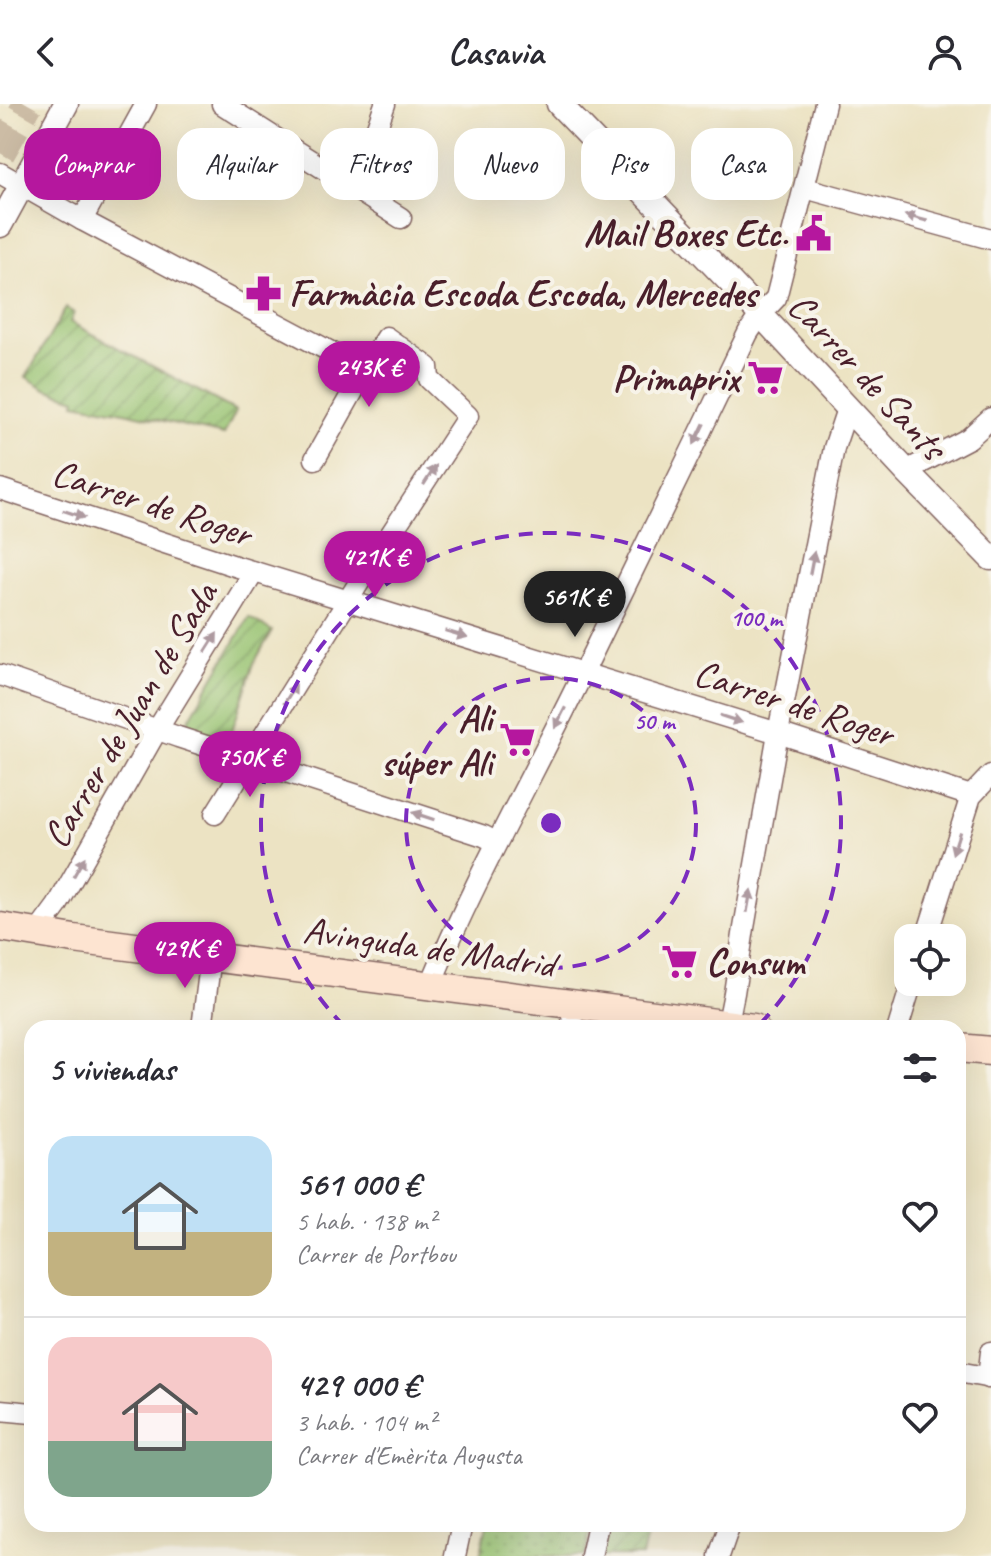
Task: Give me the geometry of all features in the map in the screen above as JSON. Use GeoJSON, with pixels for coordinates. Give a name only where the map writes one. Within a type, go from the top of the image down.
{"type":"FeatureCollection","features":[{"type":"Feature","properties":{"kind":"main road","name":"Avinguda de Madrid"},"geometry":{"type":"LineString","coordinates":[[0,927],[430,986],[572,1016],[632,1020]]}},
{"type":"Feature","properties":{"kind":"main road"},"geometry":{"type":"LineString","coordinates":[[966,1049],[991,1051]]}},
{"type":"Feature","properties":{"kind":"street"},"geometry":{"type":"LineString","coordinates":[[0,225],[66,104]]}},
{"type":"Feature","properties":{"kind":"street"},"geometry":{"type":"LineString","coordinates":[[82,220],[146,104]]}},
{"type":"Feature","properties":{"kind":"street"},"geometry":{"type":"LineString","coordinates":[[222,104],[320,165]]}},
{"type":"Feature","properties":{"kind":"street"},"geometry":{"type":"LineString","coordinates":[[377,128],[385,104]]}},
{"type":"Feature","properties":{"kind":"street","name":"Carrer de Sants"},"geometry":{"type":"LineString","coordinates":[[559,104],[991,558]]}},
{"type":"Feature","properties":{"kind":"street"},"geometry":{"type":"LineString","coordinates":[[430,986],[496,842],[584,672],[748,333],[776,298],[825,104]]}},
{"type":"Feature","properties":{"kind":"street"},"geometry":{"type":"LineString","coordinates":[[0,173],[82,220],[365,370]]}},
{"type":"Feature","properties":{"kind":"street"},"geometry":{"type":"LineString","coordinates":[[805,188],[991,239]]}},
{"type":"Feature","properties":{"kind":"street"},"geometry":{"type":"LineString","coordinates":[[374,200],[401,218]]}},
{"type":"Feature","properties":{"kind":"street"},"geometry":{"type":"LineString","coordinates":[[215,814],[468,416],[429,379],[428,367],[386,337],[315,459]]}},
{"type":"Feature","properties":{"kind":"street"},"geometry":{"type":"LineString","coordinates":[[736,1020],[734,993],[778,733],[834,448],[847,409]]}},
{"type":"Feature","properties":{"kind":"street"},"geometry":{"type":"LineString","coordinates":[[906,471],[969,438],[991,418]]}},
{"type":"Feature","properties":{"kind":"street"},"geometry":{"type":"LineString","coordinates":[[969,438],[991,443]]}},
{"type":"Feature","properties":{"kind":"street","name":"Carrer de Roger"},"geometry":{"type":"LineString","coordinates":[[0,489],[254,572],[584,672],[971,796]]}},
{"type":"Feature","properties":{"kind":"street","name":"Carrer de Juan de Sada"},"geometry":{"type":"LineString","coordinates":[[37,933],[57,906],[157,730],[254,572]]}},
{"type":"Feature","properties":{"kind":"street"},"geometry":{"type":"LineString","coordinates":[[0,675],[496,842]]}},
{"type":"Feature","properties":{"kind":"street"},"geometry":{"type":"LineString","coordinates":[[930,924],[971,796],[991,775]]}},
{"type":"Feature","properties":{"kind":"street"},"geometry":{"type":"LineString","coordinates":[[203,1020],[211,956]]}},
{"type":"Feature","properties":{"kind":"street"},"geometry":{"type":"LineString","coordinates":[[900,1020],[908,996]]}},
{"type":"Feature","properties":{"kind":"street"},"geometry":{"type":"LineString","coordinates":[[966,1374],[990,1378],[991,1352]]}},
{"type":"Feature","properties":{"kind":"street"},"geometry":{"type":"LineString","coordinates":[[0,1410],[24,1412]]}},
{"type":"Feature","properties":{"kind":"street"},"geometry":{"type":"LineString","coordinates":[[455,1556],[460,1532]]}},
{"type":"Feature","properties":{"kind":"street"},"geometry":{"type":"LineString","coordinates":[[591,1556],[596,1532]]}},
{"type":"Feature","properties":{"kind":"street"},"geometry":{"type":"LineString","coordinates":[[719,1556],[727,1532]]}},
{"type":"Feature","properties":{"kind":"green space"},"geometry":{"type":"Polygon","coordinates":[[[66,308],[74,313],[70,322],[236,411],[224,435],[75,403],[76,399],[46,389],[26,377],[66,308]]]}},
{"type":"Feature","properties":{"kind":"green space"},"geometry":{"type":"Polygon","coordinates":[[[249,617],[272,631],[254,663],[229,740],[185,726],[249,617]]]}},
{"type":"Feature","properties":{"kind":"green space"},"geometry":{"type":"Polygon","coordinates":[[[485,1532],[590,1532],[585,1556],[480,1556],[485,1532]]]}},
{"type":"Feature","properties":{"kind":"green space"},"geometry":{"type":"Polygon","coordinates":[[[600,1532],[648,1532],[642,1556],[595,1556],[600,1532]]]}},
{"type":"Feature","properties":{"kind":"tunnel"},"geometry":{"type":"LineString","coordinates":[[0,153],[28,104]]}},
{"type":"Feature","properties":{"kind":"place","name":"Mail Boxes Etc."},"geometry":{"type":"Point","coordinates":[814,233]}},
{"type":"Feature","properties":{"kind":"place","name":"Farmàcia Escoda Escoda, Mercedes"},"geometry":{"type":"Point","coordinates":[263,293]}},
{"type":"Feature","properties":{"kind":"place","name":"Primaprix"},"geometry":{"type":"Point","coordinates":[765,378]}},
{"type":"Feature","properties":{"kind":"place","name":"Ali súper Ali"},"geometry":{"type":"Point","coordinates":[518,740]}},
{"type":"Feature","properties":{"kind":"place","name":"Consum"},"geometry":{"type":"Point","coordinates":[680,962]}}]}
